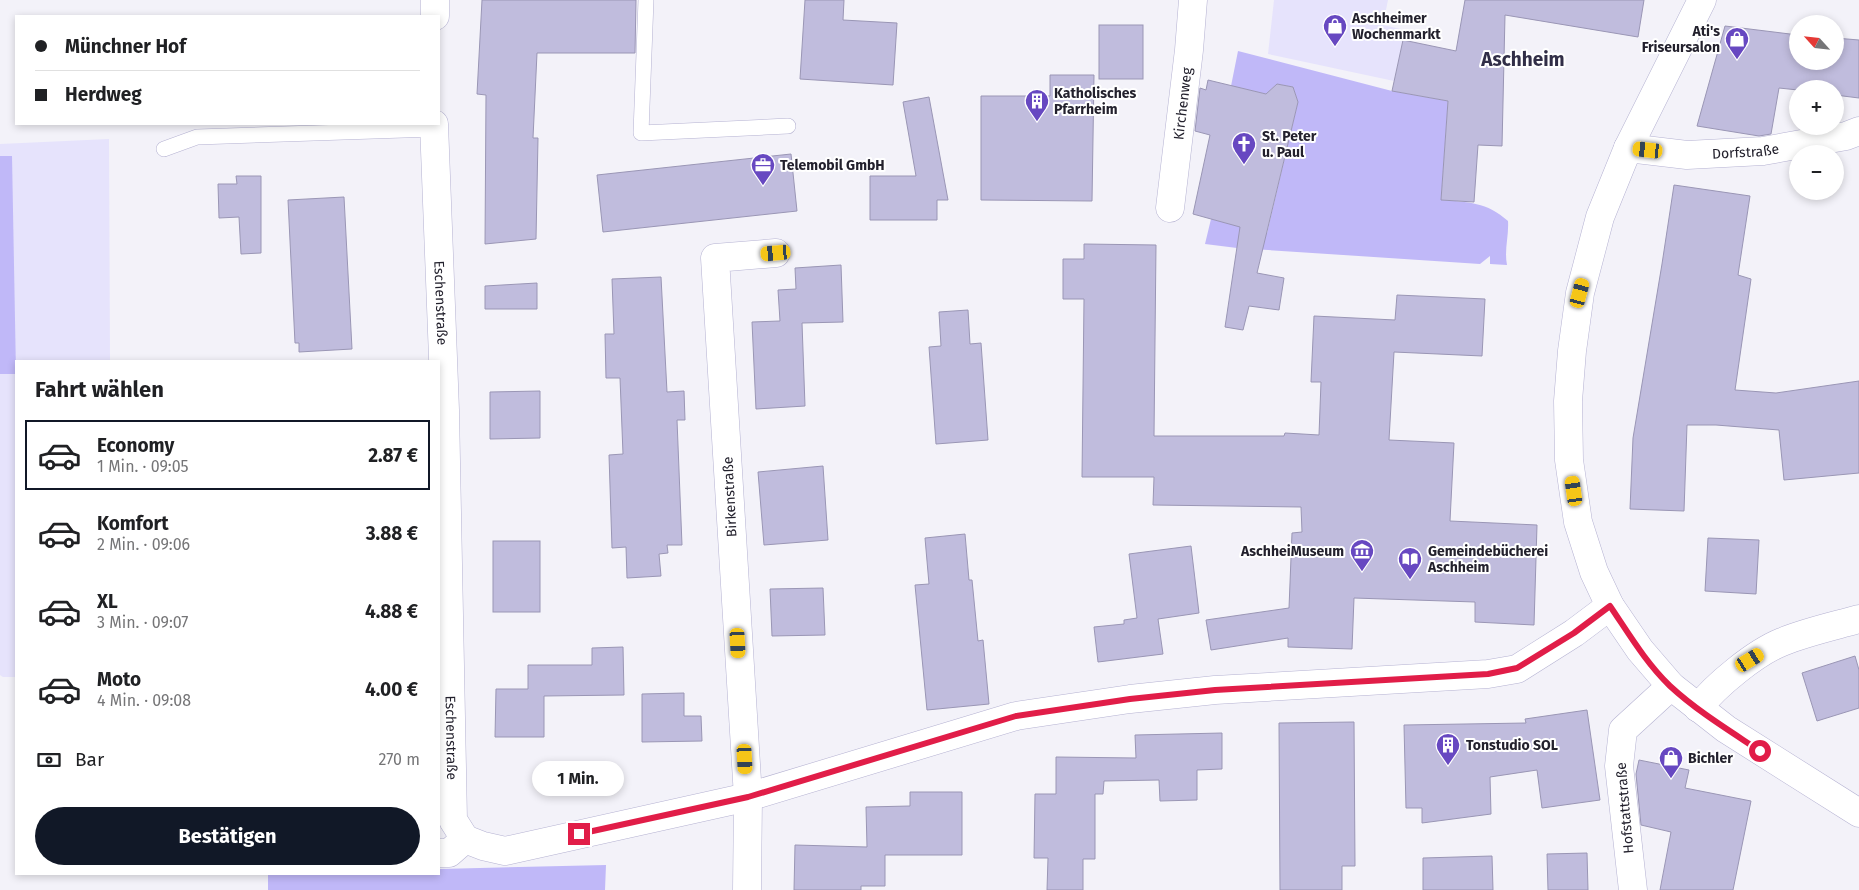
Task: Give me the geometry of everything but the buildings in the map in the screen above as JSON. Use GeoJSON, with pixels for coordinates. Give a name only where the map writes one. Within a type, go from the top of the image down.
{"type":"FeatureCollection","features":[{"type":"Feature","properties":{"kind":"street"},"geometry":{"type":"LineString","coordinates":[[435,0],[435,15]]}},
{"type":"Feature","properties":{"kind":"street","name":"Kirchenweg"},"geometry":{"type":"LineString","coordinates":[[1170,208],[1193,0]]}},
{"type":"Feature","properties":{"kind":"street"},"geometry":{"type":"LineString","coordinates":[[1702,0],[1628,148],[1600,217],[1580,293],[1568,400],[1569,460],[1578,522],[1594,572],[1610,606],[1640,650],[1671,686],[1698,708],[1760,751],[1859,812]]}},
{"type":"Feature","properties":{"kind":"street","name":"Eschenstraße"},"geometry":{"type":"LineString","coordinates":[[434,126],[445,410],[453,820],[465,839]]}},
{"type":"Feature","properties":{"kind":"street","name":"Dorfstraße"},"geometry":{"type":"LineString","coordinates":[[1628,148],[1687,155],[1763,151],[1846,136],[1859,131]]}},
{"type":"Feature","properties":{"kind":"street","name":"Birkenstraße"},"geometry":{"type":"LineString","coordinates":[[748,797],[716,258],[776,253]]}},
{"type":"Feature","properties":{"kind":"street"},"geometry":{"type":"LineString","coordinates":[[440,853],[449,853],[465,839],[483,846],[505,851],[748,797],[1016,716],[1130,699],[1215,690],[1488,674],[1517,668],[1574,633],[1610,606]]}},
{"type":"Feature","properties":{"kind":"street"},"geometry":{"type":"LineString","coordinates":[[1698,708],[1708,696],[1750,660],[1781,642],[1859,618]]}},
{"type":"Feature","properties":{"kind":"street","name":"Hofstattstraße"},"geometry":{"type":"LineString","coordinates":[[1633,890],[1619,766],[1623,730],[1671,686]]}},
{"type":"Feature","properties":{"kind":"street"},"geometry":{"type":"LineString","coordinates":[[747,890],[748,797]]}},
{"type":"Feature","properties":{"kind":"lane"},"geometry":{"type":"LineString","coordinates":[[646,0],[641,133],[788,126]]}},
{"type":"Feature","properties":{"kind":"lane"},"geometry":{"type":"LineString","coordinates":[[164,149],[197,137],[434,126]]}},
{"type":"Feature","properties":{"kind":"shaded area","name":"Aschheimer Wochenmarkt"},"geometry":{"type":"Polygon","coordinates":[[[1274,0],[1388,0],[1383,25],[1405,30],[1394,81],[1268,54],[1274,0]]]}},
{"type":"Feature","properties":{"kind":"shaded area"},"geometry":{"type":"Polygon","coordinates":[[[1238,51],[1392,91],[1448,101],[1441,200],[1477,204],[1492,210],[1508,221],[1507,265],[1490,264],[1490,256],[1480,264],[1237,248],[1205,244],[1211,219],[1267,233],[1298,102],[1293,87],[1277,84],[1266,94],[1231,86],[1238,51]]]}},
{"type":"Feature","properties":{"kind":"shaded area"},"geometry":{"type":"Polygon","coordinates":[[[109,139],[110,360],[15,360],[15,677],[3,677],[0,675],[0,144],[109,139]]]}},
{"type":"Feature","properties":{"kind":"shaded area"},"geometry":{"type":"Polygon","coordinates":[[[0,156],[12,156],[15,374],[0,374],[0,156]]]}},
{"type":"Feature","properties":{"kind":"shaded area"},"geometry":{"type":"Polygon","coordinates":[[[606,865],[605,890],[268,890],[268,875],[440,875],[440,869],[606,865]]]}},
{"type":"Feature","properties":{"kind":"place","name":"Aschheimer Wochenmarkt"},"geometry":{"type":"Point","coordinates":[1335,47]}},
{"type":"Feature","properties":{"kind":"place","name":"Ati's Friseursalon"},"geometry":{"type":"Point","coordinates":[1737,60]}},
{"type":"Feature","properties":{"kind":"place","name":"Katholisches Pfarrheim"},"geometry":{"type":"Point","coordinates":[1037,122]}},
{"type":"Feature","properties":{"kind":"place","name":"St. Peter u. Paul"},"geometry":{"type":"Point","coordinates":[1244,165]}},
{"type":"Feature","properties":{"kind":"place","name":"Telemobil GmbH"},"geometry":{"type":"Point","coordinates":[763,186]}},
{"type":"Feature","properties":{"kind":"place","name":"AschheiMuseum"},"geometry":{"type":"Point","coordinates":[1362,572]}},
{"type":"Feature","properties":{"kind":"place","name":"Gemeindebücherei Aschheim"},"geometry":{"type":"Point","coordinates":[1410,580]}},
{"type":"Feature","properties":{"kind":"place","name":"Tonstudio SOL"},"geometry":{"type":"Point","coordinates":[1448,766]}},
{"type":"Feature","properties":{"kind":"place","name":"Bichler"},"geometry":{"type":"Point","coordinates":[1671,779]}},
{"type":"Feature","properties":{"kind":"district","name":"Aschheim"},"geometry":{"type":"Point","coordinates":[1523,59]}},
{"type":"Feature","properties":{"kind":"route"},"geometry":{"type":"LineString","coordinates":[[579,834],[748,797],[1016,716],[1130,699],[1215,690],[1488,674],[1517,668],[1574,633],[1610,606],[1640,650],[1671,686],[1726,729],[1760,751]]}}]}
